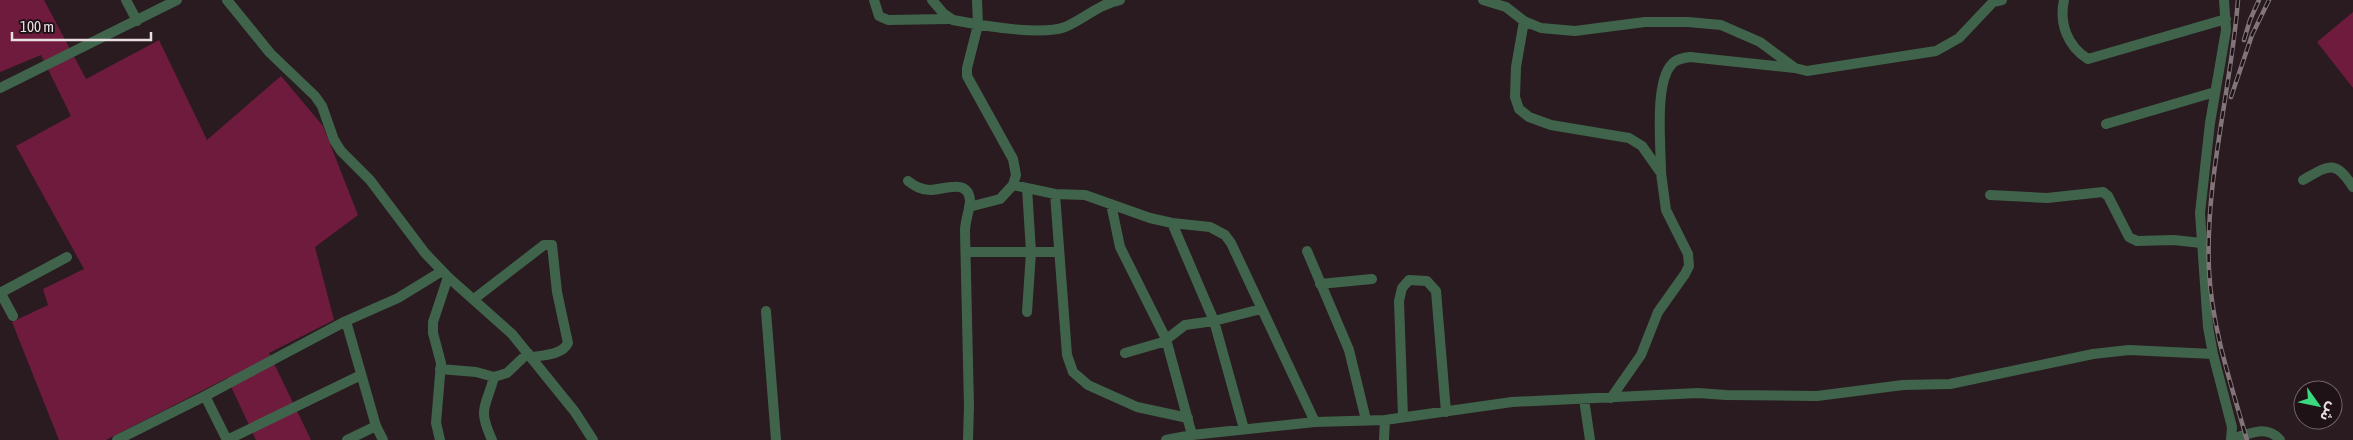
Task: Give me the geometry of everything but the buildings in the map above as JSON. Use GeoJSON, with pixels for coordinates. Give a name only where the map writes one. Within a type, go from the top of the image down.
{"type":"FeatureCollection","features":[{"type":"Feature","properties":{"kind":"street"},"geometry":{"type":"LineString","coordinates":[[126,0],[137,21]]}},
{"type":"Feature","properties":{"kind":"street"},"geometry":{"type":"LineString","coordinates":[[0,88],[177,0]]}},
{"type":"Feature","properties":{"kind":"street"},"geometry":{"type":"LineString","coordinates":[[227,0],[270,53],[315,96],[322,106],[334,140],[341,152],[370,180],[425,253],[445,274],[496,317],[530,355],[575,412],[593,440]]}},
{"type":"Feature","properties":{"kind":"street"},"geometry":{"type":"LineString","coordinates":[[874,0],[878,16],[888,20],[948,19],[1044,31],[1064,28],[1107,4],[1120,0]]}},
{"type":"Feature","properties":{"kind":"street"},"geometry":{"type":"LineString","coordinates":[[932,0],[948,19]]}},
{"type":"Feature","properties":{"kind":"street"},"geometry":{"type":"LineString","coordinates":[[969,207],[1000,199],[1013,185],[1016,175],[1016,166],[968,76],[967,68],[978,24],[977,0]]}},
{"type":"Feature","properties":{"kind":"street"},"geometry":{"type":"LineString","coordinates":[[1483,0],[1506,7],[1524,21],[1541,28],[1575,31],[1645,22],[1688,22],[1721,25],[1760,42],[1795,68]]}},
{"type":"Feature","properties":{"kind":"street"},"geometry":{"type":"LineString","coordinates":[[1611,398],[1641,355],[1658,312],[1689,266],[1684,244],[1666,210],[1661,173],[1661,90],[1666,72],[1672,63],[1679,59],[1690,57],[1813,71],[1936,51],[1959,38],[1992,2],[2002,0]]}},
{"type":"Feature","properties":{"kind":"street"},"geometry":{"type":"LineString","coordinates":[[2064,0],[2062,21],[2065,35],[2076,50],[2088,59],[2226,20]]}},
{"type":"Feature","properties":{"kind":"street"},"geometry":{"type":"LineString","coordinates":[[2224,0],[2226,20],[2221,67],[2215,92],[2202,182],[2200,213],[2206,306],[2213,354],[2229,411],[2232,439],[2264,430],[2271,431],[2280,440]]}},
{"type":"Feature","properties":{"kind":"street"},"geometry":{"type":"LineString","coordinates":[[1524,21],[1516,67],[1515,97],[1519,109],[1529,117],[1551,125],[1629,138],[1642,146],[1661,173]]}},
{"type":"Feature","properties":{"kind":"street"},"geometry":{"type":"LineString","coordinates":[[2106,124],[2215,92]]}},
{"type":"Feature","properties":{"kind":"street"},"geometry":{"type":"LineString","coordinates":[[2303,180],[2322,169],[2334,167],[2344,173],[2353,187]]}},
{"type":"Feature","properties":{"kind":"street"},"geometry":{"type":"LineString","coordinates":[[908,181],[923,189],[961,187],[969,194],[969,207],[965,224],[967,252],[968,440]]}},
{"type":"Feature","properties":{"kind":"street"},"geometry":{"type":"LineString","coordinates":[[1013,185],[1055,194],[1075,193],[1150,218],[1172,223],[1210,227],[1225,235],[1231,243],[1315,422]]}},
{"type":"Feature","properties":{"kind":"street"},"geometry":{"type":"LineString","coordinates":[[1027,312],[1031,252],[1028,188]]}},
{"type":"Feature","properties":{"kind":"street"},"geometry":{"type":"LineString","coordinates":[[1990,196],[2047,198],[2104,192],[2112,202],[2130,237],[2135,241],[2174,240],[2201,243]]}},
{"type":"Feature","properties":{"kind":"street"},"geometry":{"type":"LineString","coordinates":[[1055,194],[1067,356],[1077,378],[1088,385],[1137,407],[1188,418]]}},
{"type":"Feature","properties":{"kind":"street"},"geometry":{"type":"LineString","coordinates":[[1111,204],[1120,247],[1166,339],[1192,435]]}},
{"type":"Feature","properties":{"kind":"street"},"geometry":{"type":"LineString","coordinates":[[1172,223],[1214,321],[1244,429]]}},
{"type":"Feature","properties":{"kind":"street"},"geometry":{"type":"LineString","coordinates":[[440,369],[476,372],[494,377],[507,373],[530,355],[556,353],[565,348],[568,343],[557,292],[552,245],[544,244],[474,299]]}},
{"type":"Feature","properties":{"kind":"street"},"geometry":{"type":"LineString","coordinates":[[1307,251],[1349,350],[1366,420]]}},
{"type":"Feature","properties":{"kind":"street"},"geometry":{"type":"LineString","coordinates":[[967,252],[1058,252]]}},
{"type":"Feature","properties":{"kind":"street"},"geometry":{"type":"LineString","coordinates":[[13,316],[0,293],[67,257]]}},
{"type":"Feature","properties":{"kind":"street"},"geometry":{"type":"LineString","coordinates":[[116,440],[205,396],[346,321],[398,298],[445,274]]}},
{"type":"Feature","properties":{"kind":"street"},"geometry":{"type":"LineString","coordinates":[[440,440],[436,423],[440,357],[433,333],[433,322],[445,274]]}},
{"type":"Feature","properties":{"kind":"street"},"geometry":{"type":"LineString","coordinates":[[1320,284],[1372,279]]}},
{"type":"Feature","properties":{"kind":"street"},"geometry":{"type":"LineString","coordinates":[[1403,418],[1399,301],[1402,288],[1409,280],[1428,281],[1436,291],[1446,412]]}},
{"type":"Feature","properties":{"kind":"street"},"geometry":{"type":"LineString","coordinates":[[1126,353],[1166,339],[1185,325],[1214,321],[1261,308]]}},
{"type":"Feature","properties":{"kind":"street"},"geometry":{"type":"LineString","coordinates":[[766,311],[776,440]]}},
{"type":"Feature","properties":{"kind":"street"},"geometry":{"type":"LineString","coordinates":[[346,321],[376,426],[384,440]]}},
{"type":"Feature","properties":{"kind":"street"},"geometry":{"type":"LineString","coordinates":[[1166,440],[1192,435],[1223,436],[1244,429],[1315,422],[1385,420],[1512,402],[1698,393],[1817,396],[1903,385],[1950,384],[2093,354],[2129,350],[2213,354]]}},
{"type":"Feature","properties":{"kind":"street"},"geometry":{"type":"LineString","coordinates":[[205,396],[227,440],[362,375]]}},
{"type":"Feature","properties":{"kind":"street"},"geometry":{"type":"LineString","coordinates":[[492,440],[484,422],[483,411],[494,377]]}},
{"type":"Feature","properties":{"kind":"street"},"geometry":{"type":"LineString","coordinates":[[1584,399],[1590,440]]}},
{"type":"Feature","properties":{"kind":"street"},"geometry":{"type":"LineString","coordinates":[[1384,440],[1385,420]]}},
{"type":"Feature","properties":{"kind":"street"},"geometry":{"type":"LineString","coordinates":[[347,440],[376,426]]}},
{"type":"Feature","properties":{"kind":"shaded area"},"geometry":{"type":"Polygon","coordinates":[[[0,0],[44,0],[86,79],[159,40],[207,140],[281,76],[323,126],[358,215],[315,247],[334,320],[269,353],[311,440],[256,440],[227,378],[106,440],[59,440],[12,322],[48,305],[43,289],[84,269],[16,146],[71,116],[41,55],[0,72],[0,0]]]}},
{"type":"Feature","properties":{"kind":"shaded area"},"geometry":{"type":"Polygon","coordinates":[[[2353,12],[2353,88],[2317,42],[2353,12]]]}},
{"type":"Feature","properties":{"kind":"railway"},"geometry":{"type":"LineString","coordinates":[[2238,0],[2235,34],[2211,202],[2209,270],[2218,335],[2247,440]]}},
{"type":"Feature","properties":{"kind":"railway"},"geometry":{"type":"LineString","coordinates":[[2244,40],[2259,0]]}},
{"type":"Feature","properties":{"kind":"railway"},"geometry":{"type":"LineString","coordinates":[[2231,97],[2252,35],[2269,0]]}}]}
